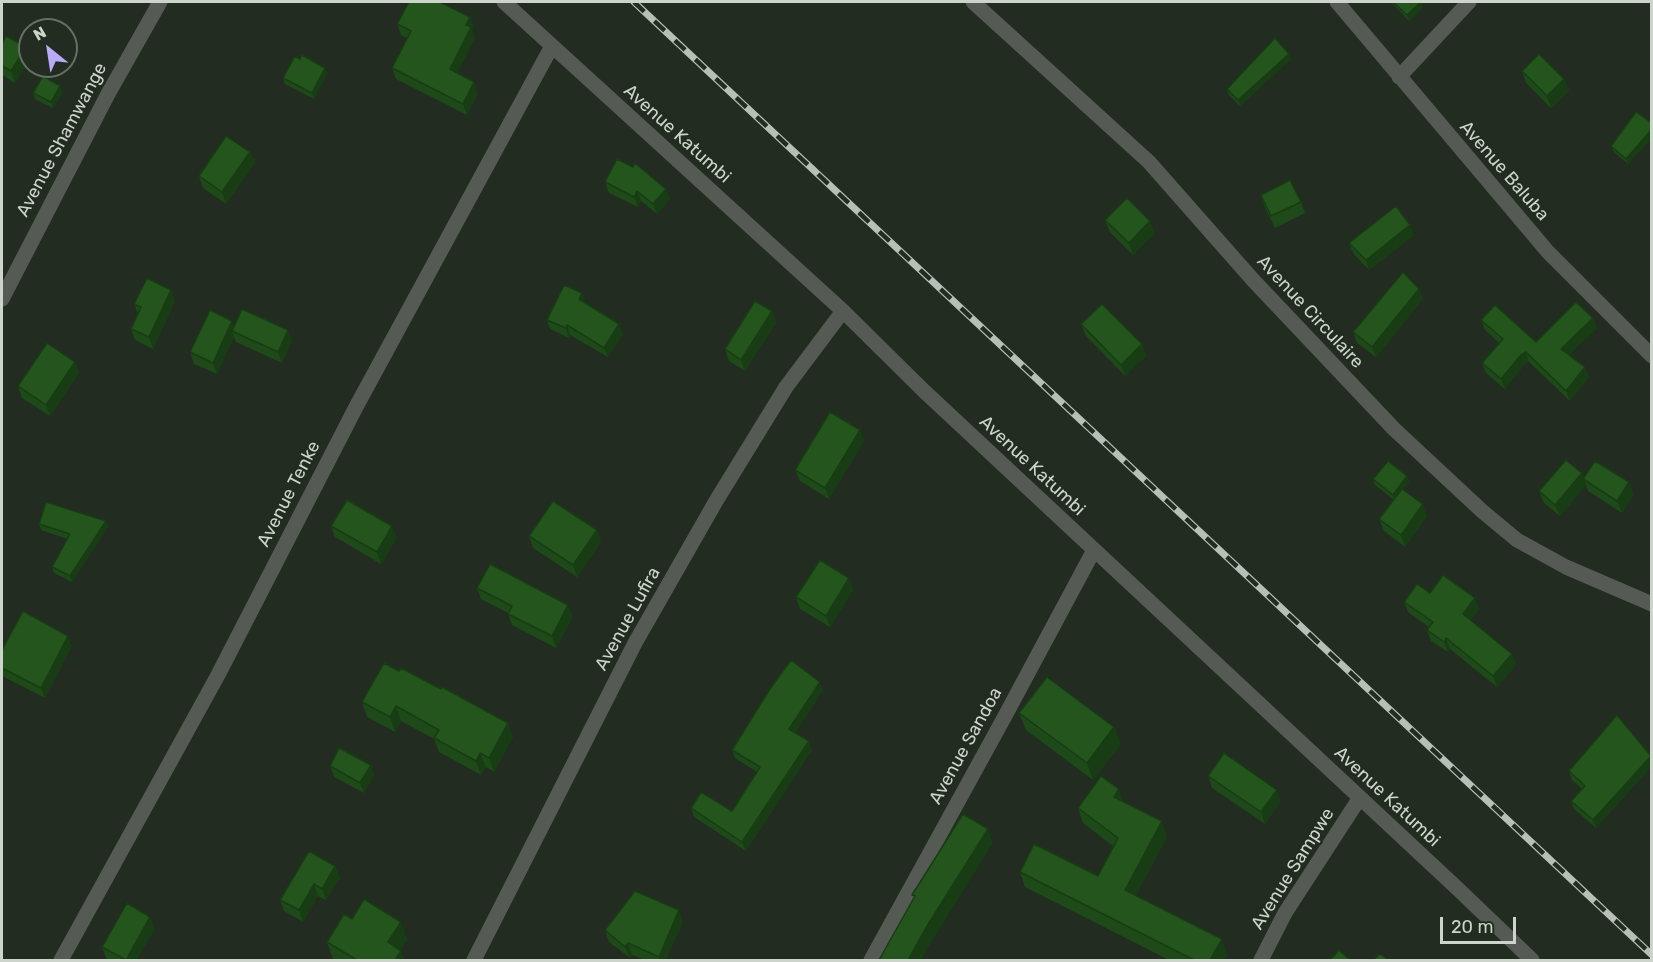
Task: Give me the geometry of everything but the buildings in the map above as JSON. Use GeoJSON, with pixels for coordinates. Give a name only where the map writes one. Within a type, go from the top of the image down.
{"type":"FeatureCollection","features":[{"type":"Feature","properties":{"kind":"street","name":"Avenue Shamwange"},"geometry":{"type":"LineString","coordinates":[[2,299],[108,94],[160,2]]}},
{"type":"Feature","properties":{"kind":"street","name":"Avenue Katumbi"},"geometry":{"type":"LineString","coordinates":[[504,2],[843,311],[924,391],[1450,881],[1528,959]]}},
{"type":"Feature","properties":{"kind":"street","name":"Avenue Circulaire"},"geometry":{"type":"LineString","coordinates":[[974,2],[1149,162],[1253,280],[1394,429],[1482,511],[1516,540],[1566,567],[1652,604]]}},
{"type":"Feature","properties":{"kind":"street","name":"Avenue Baluba"},"geometry":{"type":"LineString","coordinates":[[1337,2],[1548,252],[1652,356]]}},
{"type":"Feature","properties":{"kind":"street"},"geometry":{"type":"LineString","coordinates":[[1398,77],[1469,2]]}},
{"type":"Feature","properties":{"kind":"street","name":"Avenue Tenke"},"geometry":{"type":"LineString","coordinates":[[61,960],[218,675],[356,407],[552,46]]}},
{"type":"Feature","properties":{"kind":"street","name":"Avenue Lufira"},"geometry":{"type":"LineString","coordinates":[[474,960],[635,643],[716,501],[786,387],[843,311]]}},
{"type":"Feature","properties":{"kind":"street","name":"Avenue Sandoa"},"geometry":{"type":"LineString","coordinates":[[871,960],[1094,550]]}},
{"type":"Feature","properties":{"kind":"street","name":"Avenue Sampwe"},"geometry":{"type":"LineString","coordinates":[[1261,960],[1285,913],[1359,798]]}},
{"type":"Feature","properties":{"kind":"railway"},"geometry":{"type":"LineString","coordinates":[[634,2],[1652,955]]}}]}
